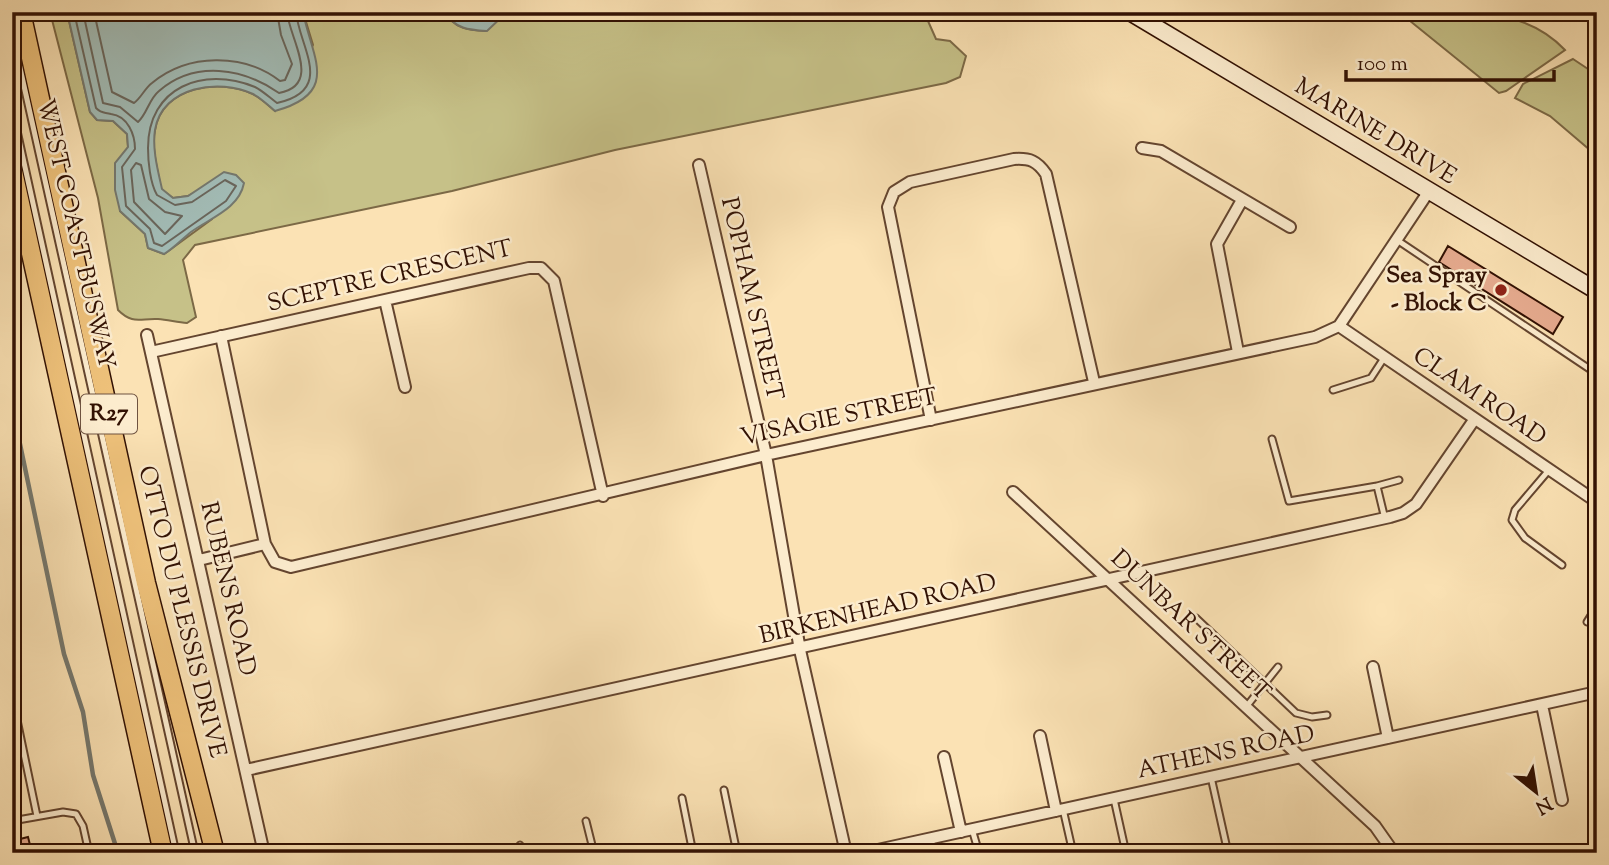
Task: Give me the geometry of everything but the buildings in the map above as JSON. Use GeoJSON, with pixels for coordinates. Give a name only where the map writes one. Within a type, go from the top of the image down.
{"type":"FeatureCollection","features":[{"type":"Feature","properties":{"kind":"main road","name":"OTTO DU PLESSIS DRIVE"},"geometry":{"type":"LineString","coordinates":[[21,12],[146,583],[215,853]]}},
{"type":"Feature","properties":{"kind":"main road","name":"MARINE DRIVE"},"geometry":{"type":"LineString","coordinates":[[1130,12],[1597,291]]}},
{"type":"Feature","properties":{"kind":"main road","name":"R27"},"geometry":{"type":"LineString","coordinates":[[12,167],[163,853]]}},
{"type":"Feature","properties":{"kind":"street"},"geometry":{"type":"LineString","coordinates":[[1142,148],[1161,151],[1290,227]]}},
{"type":"Feature","properties":{"kind":"street"},"geometry":{"type":"LineString","coordinates":[[932,420],[888,207],[894,191],[910,182],[1014,159],[1026,158],[1039,164],[1046,174],[1094,382]]}},
{"type":"Feature","properties":{"kind":"street","name":"POPHAM STREET"},"geometry":{"type":"LineString","coordinates":[[699,165],[766,455],[800,650],[846,853]]}},
{"type":"Feature","properties":{"kind":"street"},"geometry":{"type":"LineString","coordinates":[[1339,326],[1429,191]]}},
{"type":"Feature","properties":{"kind":"street"},"geometry":{"type":"LineString","coordinates":[[1238,352],[1217,244],[1242,200]]}},
{"type":"Feature","properties":{"kind":"street","name":"SCEPTRE CRESCENT"},"geometry":{"type":"LineString","coordinates":[[151,352],[530,268],[547,272],[554,282],[603,496]]}},
{"type":"Feature","properties":{"kind":"street"},"geometry":{"type":"LineString","coordinates":[[385,300],[405,387]]}},
{"type":"Feature","properties":{"kind":"street","name":"VISAGIE STREET"},"geometry":{"type":"LineString","coordinates":[[265,544],[275,562],[291,567],[603,496],[766,455],[1094,382],[1315,337],[1339,326]]}},
{"type":"Feature","properties":{"kind":"street","name":"CLAM ROAD"},"geometry":{"type":"LineString","coordinates":[[1339,326],[1474,421],[1597,502]]}},
{"type":"Feature","properties":{"kind":"street","name":"RUBENS ROAD"},"geometry":{"type":"LineString","coordinates":[[147,335],[264,853]]}},
{"type":"Feature","properties":{"kind":"street"},"geometry":{"type":"LineString","coordinates":[[199,560],[265,544],[221,336]]}},
{"type":"Feature","properties":{"kind":"street","name":"BIRKENHEAD ROAD"},"geometry":{"type":"LineString","coordinates":[[246,770],[1385,519],[1404,513],[1416,504],[1474,421]]}},
{"type":"Feature","properties":{"kind":"street","name":"DUNBAR STREET"},"geometry":{"type":"LineString","coordinates":[[1013,492],[1375,827],[1394,853]]}},
{"type":"Feature","properties":{"kind":"street"},"geometry":{"type":"LineString","coordinates":[[1373,667],[1388,738]]}},
{"type":"Feature","properties":{"kind":"street","name":"ATHENS ROAD"},"geometry":{"type":"LineString","coordinates":[[864,853],[1597,692]]}},
{"type":"Feature","properties":{"kind":"street"},"geometry":{"type":"LineString","coordinates":[[1542,705],[1562,800]]}},
{"type":"Feature","properties":{"kind":"street"},"geometry":{"type":"LineString","coordinates":[[1040,736],[1060,810]]}},
{"type":"Feature","properties":{"kind":"street"},"geometry":{"type":"LineString","coordinates":[[944,757],[967,830]]}},
{"type":"Feature","properties":{"kind":"lane","name":"WEST COAST BUSWAY"},"geometry":{"type":"LineString","coordinates":[[12,32],[195,853]]}},
{"type":"Feature","properties":{"kind":"lane","name":"WEST COAST BUSWAY"},"geometry":{"type":"LineString","coordinates":[[12,108],[176,853]]}},
{"type":"Feature","properties":{"kind":"lane"},"geometry":{"type":"LineString","coordinates":[[1397,240],[1597,374]]}},
{"type":"Feature","properties":{"kind":"lane"},"geometry":{"type":"LineString","coordinates":[[1334,390],[1371,378],[1384,358]]}},
{"type":"Feature","properties":{"kind":"lane"},"geometry":{"type":"LineString","coordinates":[[1272,439],[1289,501],[1399,480]]}},
{"type":"Feature","properties":{"kind":"lane"},"geometry":{"type":"LineString","coordinates":[[1549,470],[1515,510],[1512,520],[1525,538],[1562,565]]}},
{"type":"Feature","properties":{"kind":"lane"},"geometry":{"type":"LineString","coordinates":[[1377,485],[1385,519]]}},
{"type":"Feature","properties":{"kind":"lane"},"geometry":{"type":"LineString","coordinates":[[1587,622],[1597,606]]}},
{"type":"Feature","properties":{"kind":"lane"},"geometry":{"type":"LineString","coordinates":[[1196,618],[1266,685],[1302,715],[1327,715]]}},
{"type":"Feature","properties":{"kind":"lane"},"geometry":{"type":"LineString","coordinates":[[1246,708],[1278,667]]}},
{"type":"Feature","properties":{"kind":"lane"},"geometry":{"type":"LineString","coordinates":[[12,696],[37,816]]}},
{"type":"Feature","properties":{"kind":"lane"},"geometry":{"type":"LineString","coordinates":[[1211,778],[1228,853]]}},
{"type":"Feature","properties":{"kind":"lane"},"geometry":{"type":"LineString","coordinates":[[724,790],[737,853]]}},
{"type":"Feature","properties":{"kind":"lane"},"geometry":{"type":"LineString","coordinates":[[682,798],[694,853]]}},
{"type":"Feature","properties":{"kind":"lane"},"geometry":{"type":"LineString","coordinates":[[1114,799],[1126,853]]}},
{"type":"Feature","properties":{"kind":"lane"},"geometry":{"type":"LineString","coordinates":[[1060,810],[1073,853]]}},
{"type":"Feature","properties":{"kind":"lane"},"geometry":{"type":"LineString","coordinates":[[12,821],[63,812],[76,814],[83,826],[89,853]]}},
{"type":"Feature","properties":{"kind":"lane"},"geometry":{"type":"LineString","coordinates":[[586,821],[594,853]]}},
{"type":"Feature","properties":{"kind":"lane"},"geometry":{"type":"LineString","coordinates":[[967,830],[979,853]]}},
{"type":"Feature","properties":{"kind":"lane"},"geometry":{"type":"LineString","coordinates":[[931,838],[934,853]]}},
{"type":"Feature","properties":{"kind":"lane"},"geometry":{"type":"LineString","coordinates":[[520,845],[522,853]]}},
{"type":"Feature","properties":{"kind":"lane"},"geometry":{"type":"LineString","coordinates":[[999,853],[1011,853]]}},
{"type":"Feature","properties":{"kind":"shaded area"},"geometry":{"type":"Polygon","coordinates":[[[50,12],[67,12],[90,112],[97,120],[113,121],[127,134],[128,147],[120,211],[145,234],[148,248],[164,254],[212,219],[206,186],[188,196],[173,198],[161,189],[154,145],[160,115],[180,95],[209,87],[240,89],[253,94],[275,111],[313,45],[303,12],[446,12],[458,25],[486,31],[507,12],[934,12],[928,21],[936,39],[950,41],[966,56],[960,77],[946,83],[615,150],[452,191],[195,245],[183,260],[196,317],[187,323],[158,319],[137,320],[128,318],[118,310],[98,198],[50,12]]]}},
{"type":"Feature","properties":{"kind":"shaded area"},"geometry":{"type":"Polygon","coordinates":[[[1399,12],[1466,12],[1509,18],[1548,35],[1565,50],[1506,91],[1499,93],[1399,12]]]}},
{"type":"Feature","properties":{"kind":"shaded area"},"geometry":{"type":"Polygon","coordinates":[[[1573,59],[1597,75],[1597,156],[1550,116],[1515,98],[1523,84],[1573,59]]]}},
{"type":"Feature","properties":{"kind":"water"},"geometry":{"type":"Polygon","coordinates":[[[67,12],[303,12],[317,72],[315,84],[308,94],[296,103],[275,111],[253,94],[240,89],[209,87],[180,95],[160,115],[154,137],[156,160],[162,189],[173,198],[188,196],[224,172],[236,175],[244,183],[241,192],[230,206],[164,254],[148,248],[145,234],[120,211],[115,190],[115,163],[128,147],[127,134],[113,121],[97,120],[90,112],[67,12]]]}},
{"type":"Feature","properties":{"kind":"water"},"geometry":{"type":"Polygon","coordinates":[[[446,12],[507,12],[487,31],[458,25],[446,12]]]}},
{"type":"Feature","properties":{"kind":"waterway"},"geometry":{"type":"LineString","coordinates":[[12,406],[64,654],[83,712],[93,775],[118,853]]}},
{"type":"Feature","properties":{"kind":"place","name":"Sea Spray - Block C"},"geometry":{"type":"Point","coordinates":[1501,290]}}]}
